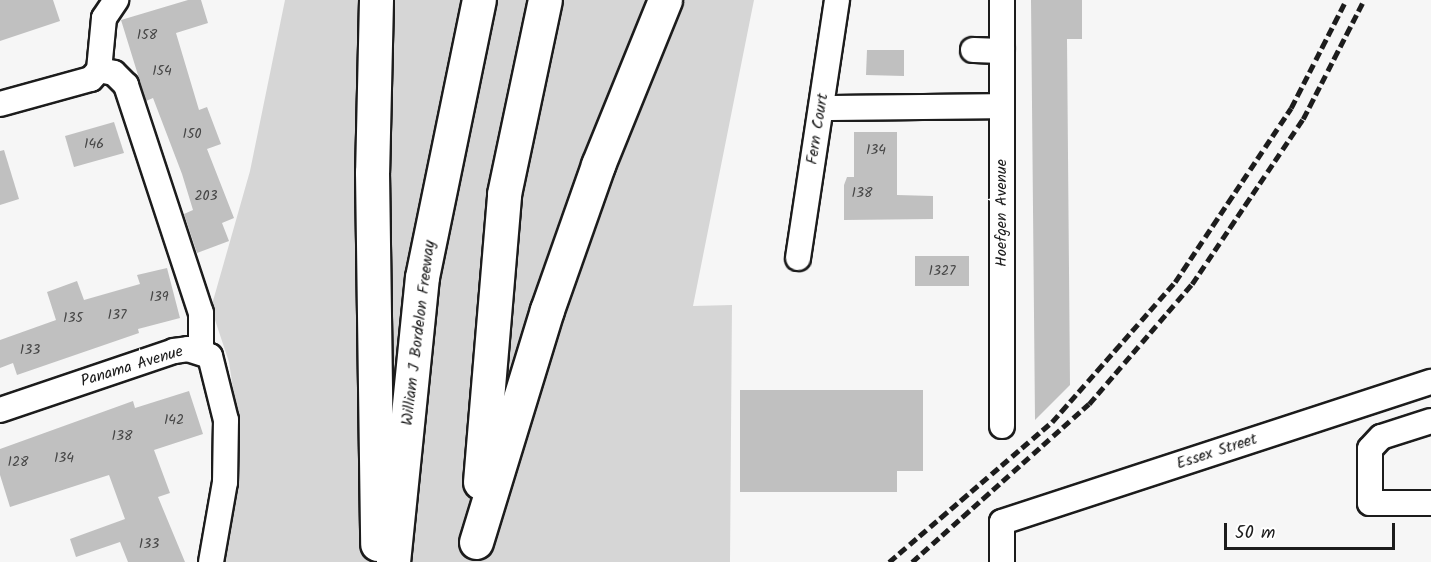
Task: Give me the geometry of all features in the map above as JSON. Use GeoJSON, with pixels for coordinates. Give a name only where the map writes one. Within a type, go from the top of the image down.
{"type":"FeatureCollection","features":[{"type":"Feature","properties":{"kind":"highway"},"geometry":{"type":"LineString","coordinates":[[376,0],[372,172],[377,562]]}},
{"type":"Feature","properties":{"kind":"highway","name":"William J Bordelon Freeway"},"geometry":{"type":"LineString","coordinates":[[393,562],[422,277],[479,0]]}},
{"type":"Feature","properties":{"kind":"highway"},"geometry":{"type":"LineString","coordinates":[[475,552],[504,194],[545,0]]}},
{"type":"Feature","properties":{"kind":"highway"},"geometry":{"type":"LineString","coordinates":[[475,552],[547,309],[598,165],[665,0]]}},
{"type":"Feature","properties":{"kind":"street"},"geometry":{"type":"LineString","coordinates":[[0,104],[91,79],[99,70],[104,18],[116,0]]}},
{"type":"Feature","properties":{"kind":"street","name":"Hoefgen Avenue"},"geometry":{"type":"LineString","coordinates":[[1002,0],[1002,426]]}},
{"type":"Feature","properties":{"kind":"street","name":"Fern Court"},"geometry":{"type":"LineString","coordinates":[[798,258],[821,108],[840,11]]}},
{"type":"Feature","properties":{"kind":"street"},"geometry":{"type":"LineString","coordinates":[[973,50],[1002,51]]}},
{"type":"Feature","properties":{"kind":"street"},"geometry":{"type":"LineString","coordinates":[[99,70],[114,73],[126,85],[201,313],[201,351]]}},
{"type":"Feature","properties":{"kind":"street"},"geometry":{"type":"LineString","coordinates":[[821,108],[1002,106]]}},
{"type":"Feature","properties":{"kind":"street","name":"Panama Avenue"},"geometry":{"type":"LineString","coordinates":[[0,410],[174,351],[201,351],[215,363],[222,390],[225,482],[210,562]]}},
{"type":"Feature","properties":{"kind":"street","name":"Essex Street"},"geometry":{"type":"LineString","coordinates":[[1002,562],[1002,522],[1431,381]]}},
{"type":"Feature","properties":{"kind":"street"},"geometry":{"type":"LineString","coordinates":[[1372,401],[1381,437]]}},
{"type":"Feature","properties":{"kind":"street"},"geometry":{"type":"LineString","coordinates":[[1431,421],[1381,437],[1370,449],[1370,503],[1431,503]]}},
{"type":"Feature","properties":{"kind":"shaded area"},"geometry":{"type":"Polygon","coordinates":[[[285,0],[754,0],[693,306],[732,305],[730,562],[225,562],[239,429],[229,362],[211,308],[250,171],[285,0]]]}},
{"type":"Feature","properties":{"kind":"building"},"geometry":{"type":"Polygon","coordinates":[[[0,0],[53,0],[60,21],[0,41],[0,0]]]}},
{"type":"Feature","properties":{"kind":"building"},"geometry":{"type":"Polygon","coordinates":[[[188,0],[201,0],[208,23],[176,33],[199,110],[207,107],[221,144],[207,149],[234,218],[222,223],[229,241],[197,253],[184,214],[193,210],[182,174],[153,98],[146,101],[121,20],[188,0]]]}},
{"type":"Feature","properties":{"kind":"building"},"geometry":{"type":"Polygon","coordinates":[[[1031,0],[1082,0],[1082,39],[1067,39],[1070,385],[1035,420],[1031,0]]]}},
{"type":"Feature","properties":{"kind":"building"},"geometry":{"type":"Polygon","coordinates":[[[867,50],[904,50],[904,76],[866,75],[867,50]]]}},
{"type":"Feature","properties":{"kind":"building"},"geometry":{"type":"Polygon","coordinates":[[[114,122],[124,153],[74,167],[65,136],[114,122]]]}},
{"type":"Feature","properties":{"kind":"building"},"geometry":{"type":"Polygon","coordinates":[[[854,132],[897,132],[897,195],[933,196],[933,219],[844,220],[844,185],[847,177],[854,177],[854,132]]]}},
{"type":"Feature","properties":{"kind":"building"},"geometry":{"type":"Polygon","coordinates":[[[4,150],[19,199],[0,205],[0,151],[4,150]]]}},
{"type":"Feature","properties":{"kind":"building"},"geometry":{"type":"Polygon","coordinates":[[[915,256],[969,256],[969,286],[915,286],[915,256]]]}},
{"type":"Feature","properties":{"kind":"building"},"geometry":{"type":"Polygon","coordinates":[[[167,268],[180,318],[138,329],[139,333],[17,375],[13,363],[0,368],[0,340],[56,320],[47,292],[77,281],[84,300],[140,284],[137,275],[167,268]]]}},
{"type":"Feature","properties":{"kind":"building"},"geometry":{"type":"Polygon","coordinates":[[[740,390],[923,390],[923,471],[897,471],[897,492],[740,492],[740,390]]]}},
{"type":"Feature","properties":{"kind":"building"},"geometry":{"type":"Polygon","coordinates":[[[189,391],[203,434],[154,450],[170,493],[158,497],[185,562],[128,562],[120,542],[76,557],[70,539],[125,519],[109,475],[10,507],[0,475],[0,449],[133,401],[135,408],[189,391]]]}},
{"type":"Feature","properties":{"kind":"railway"},"geometry":{"type":"LineString","coordinates":[[889,562],[1052,422],[1175,282],[1291,108],[1346,0]]}},
{"type":"Feature","properties":{"kind":"railway"},"geometry":{"type":"LineString","coordinates":[[912,562],[1089,404],[1192,284],[1303,119],[1364,0]]}}]}
